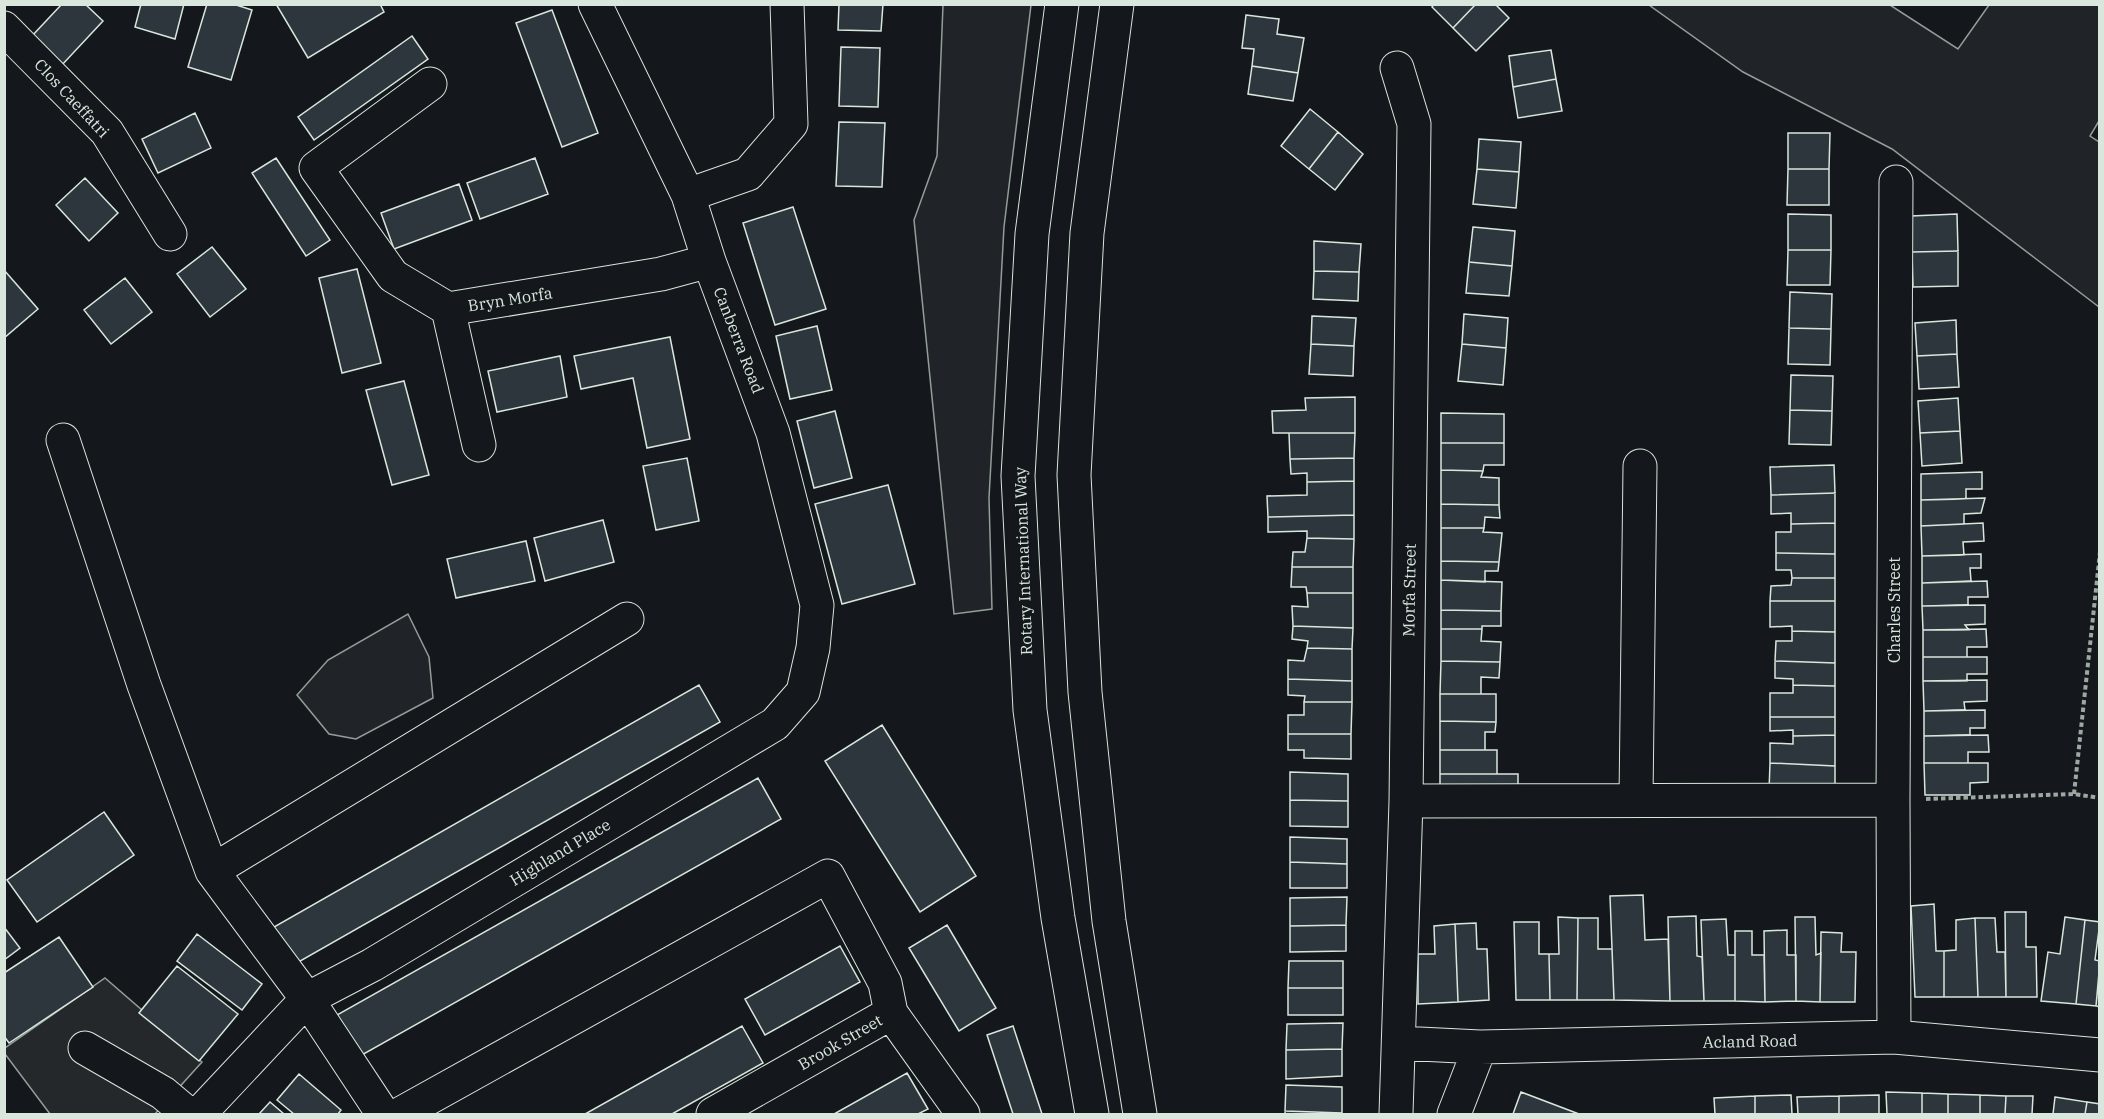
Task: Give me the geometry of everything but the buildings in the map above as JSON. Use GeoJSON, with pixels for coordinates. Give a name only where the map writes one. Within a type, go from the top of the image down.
{"type":"FeatureCollection","features":[{"type":"Feature","properties":{"kind":"street","name":"Canberra Road"},"geometry":{"type":"LineString","coordinates":[[595,4],[688,195],[709,261],[773,433],[817,605],[813,648],[803,692]]}},
{"type":"Feature","properties":{"kind":"street"},"geometry":{"type":"LineString","coordinates":[[688,195],[748,174],[791,124],[787,4]]}},
{"type":"Feature","properties":{"kind":"street","name":"Rotary International Way"},"geometry":{"type":"LineString","coordinates":[[1062,4],[1032,234],[1018,476],[1030,710],[1058,918],[1092,1114]]}},
{"type":"Feature","properties":{"kind":"street"},"geometry":{"type":"LineString","coordinates":[[1117,4],[1087,233],[1074,475],[1085,692],[1106,898],[1140,1114]]}},
{"type":"Feature","properties":{"kind":"street","name":"Clos Caeffatri"},"geometry":{"type":"LineString","coordinates":[[4,28],[106,132],[170,234]]}},
{"type":"Feature","properties":{"kind":"street","name":"Morfa Street"},"geometry":{"type":"LineString","coordinates":[[1396,1114],[1406,801],[1414,124],[1397,68]]}},
{"type":"Feature","properties":{"kind":"street"},"geometry":{"type":"LineString","coordinates":[[430,84],[316,168],[393,276],[448,309]]}},
{"type":"Feature","properties":{"kind":"street","name":"Charles Street"},"geometry":{"type":"LineString","coordinates":[[1894,1037],[1896,182]]}},
{"type":"Feature","properties":{"kind":"street","name":"Bryn Morfa"},"geometry":{"type":"LineString","coordinates":[[479,445],[448,309],[661,274],[709,261]]}},
{"type":"Feature","properties":{"kind":"street"},"geometry":{"type":"LineString","coordinates":[[63,440],[144,685],[212,872],[307,999],[383,1114]]}},
{"type":"Feature","properties":{"kind":"street"},"geometry":{"type":"LineString","coordinates":[[1636,799],[1640,466]]}},
{"type":"Feature","properties":{"kind":"street"},"geometry":{"type":"LineString","coordinates":[[212,872],[627,619]]}},
{"type":"Feature","properties":{"kind":"street","name":"Highland Place"},"geometry":{"type":"LineString","coordinates":[[199,1114],[307,999],[372,965],[775,724],[803,692]]}},
{"type":"Feature","properties":{"kind":"street"},"geometry":{"type":"LineString","coordinates":[[1406,801],[1893,800]]}},
{"type":"Feature","properties":{"kind":"street"},"geometry":{"type":"LineString","coordinates":[[400,1114],[828,876],[885,983],[891,1013]]}},
{"type":"Feature","properties":{"kind":"street","name":"Brook Street"},"geometry":{"type":"LineString","coordinates":[[713,1114],[891,1013],[963,1114]]}},
{"type":"Feature","properties":{"kind":"street","name":"Acland Road"},"geometry":{"type":"LineString","coordinates":[[1399,1043],[1480,1047],[1894,1037],[2100,1055]]}},
{"type":"Feature","properties":{"kind":"street"},"geometry":{"type":"LineString","coordinates":[[1454,1114],[1480,1047]]}},
{"type":"Feature","properties":{"kind":"street"},"geometry":{"type":"LineString","coordinates":[[85,1048],[163,1094],[188,1114]]}},
{"type":"Feature","properties":{"kind":"path"},"geometry":{"type":"LineString","coordinates":[[2074,794],[2100,552]]}},
{"type":"Feature","properties":{"kind":"path"},"geometry":{"type":"LineString","coordinates":[[1893,800],[2074,794],[2100,798]]}},
{"type":"Feature","properties":{"kind":"shaded area"},"geometry":{"type":"Polygon","coordinates":[[[943,5],[1031,5],[1004,227],[989,498],[992,609],[954,614],[914,220],[937,156],[943,5]]]}},
{"type":"Feature","properties":{"kind":"shaded area"},"geometry":{"type":"Polygon","coordinates":[[[1649,5],[1890,5],[1958,49],[1989,5],[2099,5],[2099,121],[2090,136],[2099,142],[2099,307],[1892,149],[1743,72],[1649,5]]]}},
{"type":"Feature","properties":{"kind":"shaded area"},"geometry":{"type":"Polygon","coordinates":[[[408,614],[429,657],[433,698],[356,739],[329,734],[297,695],[328,660],[408,614]]]}},
{"type":"Feature","properties":{"kind":"shaded area"},"geometry":{"type":"Polygon","coordinates":[[[105,978],[202,1062],[155,1114],[50,1114],[5,1054],[5,1048],[105,978]]]}}]}
